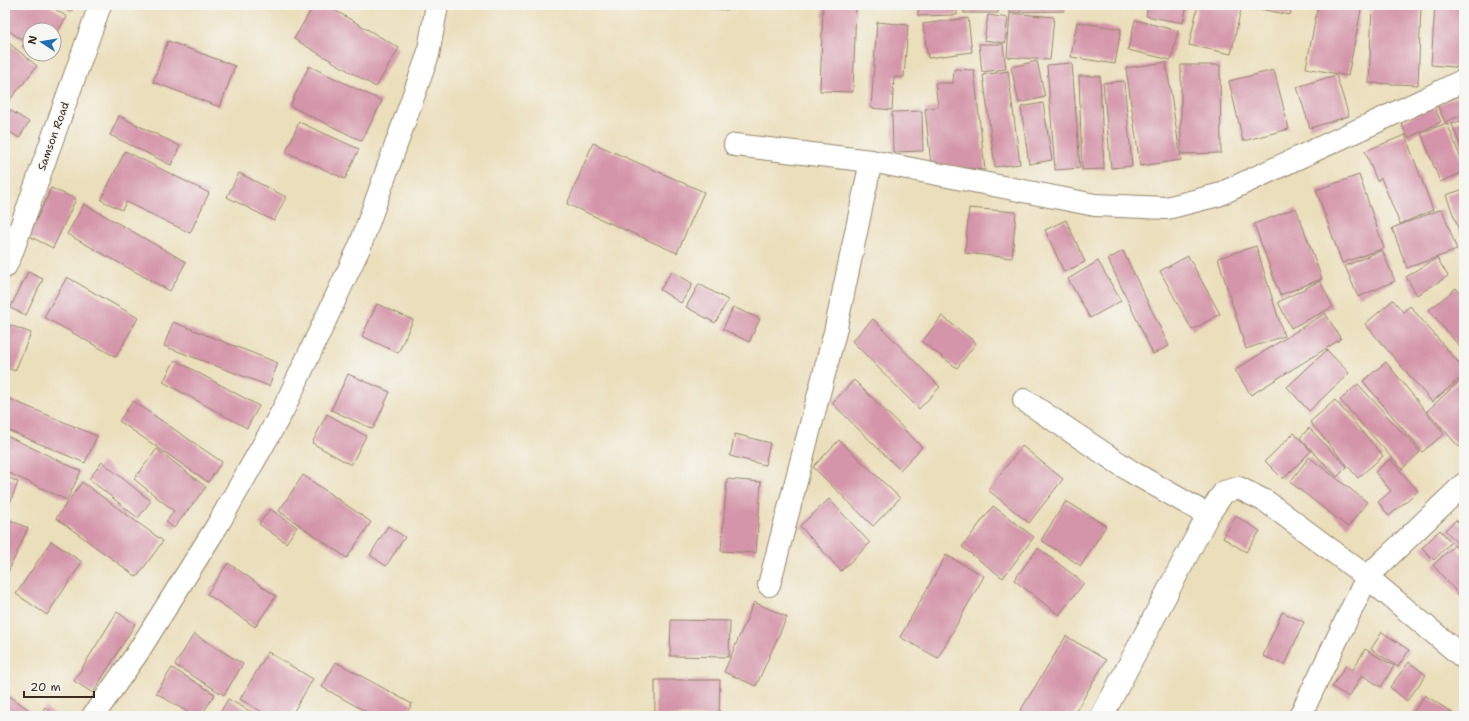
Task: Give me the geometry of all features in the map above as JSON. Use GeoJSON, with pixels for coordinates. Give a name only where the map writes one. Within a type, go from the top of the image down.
{"type":"FeatureCollection","features":[{"type":"Feature","properties":{"kind":"street","name":"Samson Road"},"geometry":{"type":"LineString","coordinates":[[5,267],[100,5]]}},
{"type":"Feature","properties":{"kind":"street"},"geometry":{"type":"LineString","coordinates":[[93,716],[136,656],[217,526],[283,410],[360,246],[428,55],[437,5]]}},
{"type":"Feature","properties":{"kind":"street"},"geometry":{"type":"LineString","coordinates":[[735,145],[871,161],[1095,205],[1167,208],[1218,195],[1421,102],[1464,80]]}},
{"type":"Feature","properties":{"kind":"street"},"geometry":{"type":"LineString","coordinates":[[769,585],[835,332],[871,161]]}},
{"type":"Feature","properties":{"kind":"street"},"geometry":{"type":"LineString","coordinates":[[1024,400],[1132,472],[1208,515]]}},
{"type":"Feature","properties":{"kind":"street"},"geometry":{"type":"LineString","coordinates":[[1300,716],[1367,577],[1464,484]]}},
{"type":"Feature","properties":{"kind":"street"},"geometry":{"type":"LineString","coordinates":[[1102,716],[1208,515],[1224,492],[1239,488],[1267,502],[1367,577],[1464,658]]}},
{"type":"Feature","properties":{"kind":"building"},"geometry":{"type":"Polygon","coordinates":[[[5,5],[49,5],[67,17],[62,25],[62,22],[22,22],[22,40],[5,28],[5,5]]]}},
{"type":"Feature","properties":{"kind":"building"},"geometry":{"type":"Polygon","coordinates":[[[61,5],[75,5],[71,12],[61,5]]]}},
{"type":"Feature","properties":{"kind":"building"},"geometry":{"type":"Polygon","coordinates":[[[314,5],[326,5],[399,48],[376,87],[294,39],[314,5]]]}},
{"type":"Feature","properties":{"kind":"building"},"geometry":{"type":"Polygon","coordinates":[[[700,5],[728,5],[728,10],[700,8],[700,5]]]}},
{"type":"Feature","properties":{"kind":"building"},"geometry":{"type":"Polygon","coordinates":[[[823,5],[856,5],[853,92],[820,91],[823,5]]]}},
{"type":"Feature","properties":{"kind":"building"},"geometry":{"type":"Polygon","coordinates":[[[918,5],[957,5],[957,15],[918,16],[918,5]]]}},
{"type":"Feature","properties":{"kind":"building"},"geometry":{"type":"Polygon","coordinates":[[[964,5],[998,5],[998,13],[964,13],[964,5]]]}},
{"type":"Feature","properties":{"kind":"building"},"geometry":{"type":"Polygon","coordinates":[[[1009,5],[1064,5],[1064,11],[1009,12],[1009,5]]]}},
{"type":"Feature","properties":{"kind":"building"},"geometry":{"type":"Polygon","coordinates":[[[1148,5],[1187,5],[1183,23],[1146,16],[1148,5]]]}},
{"type":"Feature","properties":{"kind":"building"},"geometry":{"type":"Polygon","coordinates":[[[1198,5],[1242,5],[1231,54],[1189,45],[1198,5]]]}},
{"type":"Feature","properties":{"kind":"building"},"geometry":{"type":"Polygon","coordinates":[[[1256,5],[1292,5],[1290,15],[1256,8],[1256,5]]]}},
{"type":"Feature","properties":{"kind":"building"},"geometry":{"type":"Polygon","coordinates":[[[1318,5],[1362,5],[1348,76],[1306,68],[1318,5]]]}},
{"type":"Feature","properties":{"kind":"building"},"geometry":{"type":"Polygon","coordinates":[[[1372,5],[1421,5],[1418,85],[1369,83],[1372,5]]]}},
{"type":"Feature","properties":{"kind":"building"},"geometry":{"type":"Polygon","coordinates":[[[1435,5],[1464,5],[1464,68],[1431,65],[1435,5]]]}},
{"type":"Feature","properties":{"kind":"building"},"geometry":{"type":"Polygon","coordinates":[[[1010,13],[1054,17],[1050,60],[1007,57],[1010,13]]]}},
{"type":"Feature","properties":{"kind":"building"},"geometry":{"type":"Polygon","coordinates":[[[988,15],[1008,18],[1005,43],[984,40],[988,15]]]}},
{"type":"Feature","properties":{"kind":"building"},"geometry":{"type":"Polygon","coordinates":[[[968,18],[972,52],[928,58],[923,24],[968,18]]]}},
{"type":"Feature","properties":{"kind":"building"},"geometry":{"type":"Polygon","coordinates":[[[1135,20],[1178,31],[1171,60],[1128,50],[1135,20]]]}},
{"type":"Feature","properties":{"kind":"building"},"geometry":{"type":"Polygon","coordinates":[[[877,22],[908,25],[904,77],[894,77],[892,110],[871,108],[877,22]]]}},
{"type":"Feature","properties":{"kind":"building"},"geometry":{"type":"Polygon","coordinates":[[[1077,22],[1121,29],[1115,64],[1071,57],[1077,22]]]}},
{"type":"Feature","properties":{"kind":"building"},"geometry":{"type":"Polygon","coordinates":[[[5,40],[22,54],[22,62],[32,62],[37,66],[9,101],[5,98],[5,40]]]}},
{"type":"Feature","properties":{"kind":"building"},"geometry":{"type":"Polygon","coordinates":[[[168,41],[235,66],[220,107],[153,82],[168,41]]]}},
{"type":"Feature","properties":{"kind":"building"},"geometry":{"type":"Polygon","coordinates":[[[979,44],[1003,44],[1006,69],[982,72],[979,44]]]}},
{"type":"Feature","properties":{"kind":"building"},"geometry":{"type":"Polygon","coordinates":[[[1037,61],[1045,97],[1019,103],[1011,67],[1037,61]]]}},
{"type":"Feature","properties":{"kind":"building"},"geometry":{"type":"Polygon","coordinates":[[[1166,62],[1181,160],[1140,166],[1126,68],[1166,62]]]}},
{"type":"Feature","properties":{"kind":"building"},"geometry":{"type":"Polygon","coordinates":[[[1072,63],[1080,168],[1055,170],[1047,65],[1072,63]]]}},
{"type":"Feature","properties":{"kind":"building"},"geometry":{"type":"Polygon","coordinates":[[[1181,65],[1220,65],[1221,153],[1181,154],[1181,65]]]}},
{"type":"Feature","properties":{"kind":"building"},"geometry":{"type":"Polygon","coordinates":[[[309,66],[382,101],[362,141],[290,106],[309,66]]]}},
{"type":"Feature","properties":{"kind":"building"},"geometry":{"type":"Polygon","coordinates":[[[954,69],[974,70],[985,170],[931,164],[925,109],[938,107],[935,83],[953,83],[954,69]]]}},
{"type":"Feature","properties":{"kind":"building"},"geometry":{"type":"Polygon","coordinates":[[[1274,70],[1289,129],[1243,141],[1229,81],[1274,70]]]}},
{"type":"Feature","properties":{"kind":"building"},"geometry":{"type":"Polygon","coordinates":[[[1008,71],[1020,164],[995,167],[983,75],[1008,71]]]}},
{"type":"Feature","properties":{"kind":"building"},"geometry":{"type":"Polygon","coordinates":[[[1336,75],[1349,116],[1310,128],[1297,87],[1336,75]]]}},
{"type":"Feature","properties":{"kind":"building"},"geometry":{"type":"Polygon","coordinates":[[[1079,76],[1100,76],[1104,169],[1082,170],[1079,76]]]}},
{"type":"Feature","properties":{"kind":"building"},"geometry":{"type":"Polygon","coordinates":[[[1124,81],[1132,166],[1111,168],[1103,83],[1124,81]]]}},
{"type":"Feature","properties":{"kind":"building"},"geometry":{"type":"Polygon","coordinates":[[[1464,94],[1464,114],[1445,122],[1437,105],[1464,94]]]}},
{"type":"Feature","properties":{"kind":"building"},"geometry":{"type":"Polygon","coordinates":[[[1043,103],[1052,160],[1029,164],[1021,107],[1043,103]]]}},
{"type":"Feature","properties":{"kind":"building"},"geometry":{"type":"Polygon","coordinates":[[[1434,106],[1441,122],[1408,138],[1401,122],[1434,106]]]}},
{"type":"Feature","properties":{"kind":"building"},"geometry":{"type":"Polygon","coordinates":[[[5,107],[29,122],[19,138],[5,129],[5,107]]]}},
{"type":"Feature","properties":{"kind":"building"},"geometry":{"type":"Polygon","coordinates":[[[922,111],[923,151],[893,152],[892,112],[922,111]]]}},
{"type":"Feature","properties":{"kind":"building"},"geometry":{"type":"Polygon","coordinates":[[[119,116],[180,146],[171,165],[110,135],[119,116]]]}},
{"type":"Feature","properties":{"kind":"building"},"geometry":{"type":"Polygon","coordinates":[[[1464,120],[1464,155],[1452,124],[1464,120]]]}},
{"type":"Feature","properties":{"kind":"building"},"geometry":{"type":"Polygon","coordinates":[[[299,122],[359,149],[345,179],[286,152],[299,122]]]}},
{"type":"Feature","properties":{"kind":"building"},"geometry":{"type":"Polygon","coordinates":[[[1447,123],[1464,167],[1464,172],[1440,182],[1421,133],[1447,123]]]}},
{"type":"Feature","properties":{"kind":"building"},"geometry":{"type":"Polygon","coordinates":[[[1405,135],[1433,210],[1400,224],[1381,178],[1377,181],[1365,151],[1405,135]]]}},
{"type":"Feature","properties":{"kind":"building"},"geometry":{"type":"Polygon","coordinates":[[[593,143],[704,192],[677,253],[567,204],[593,143]]]}},
{"type":"Feature","properties":{"kind":"building"},"geometry":{"type":"Polygon","coordinates":[[[125,151],[209,193],[190,233],[126,202],[122,210],[101,200],[125,151]]]}},
{"type":"Feature","properties":{"kind":"building"},"geometry":{"type":"Polygon","coordinates":[[[239,173],[286,197],[274,221],[227,197],[239,173]]]}},
{"type":"Feature","properties":{"kind":"building"},"geometry":{"type":"Polygon","coordinates":[[[1359,175],[1384,248],[1342,263],[1316,190],[1359,175]]]}},
{"type":"Feature","properties":{"kind":"building"},"geometry":{"type":"Polygon","coordinates":[[[51,188],[76,199],[53,248],[29,236],[51,188]]]}},
{"type":"Feature","properties":{"kind":"building"},"geometry":{"type":"Polygon","coordinates":[[[1464,189],[1464,234],[1461,235],[1446,195],[1464,189]]]}},
{"type":"Feature","properties":{"kind":"building"},"geometry":{"type":"Polygon","coordinates":[[[84,204],[186,262],[170,291],[67,234],[84,204]]]}},
{"type":"Feature","properties":{"kind":"building"},"geometry":{"type":"Polygon","coordinates":[[[969,208],[1016,212],[1012,258],[965,253],[969,208]]]}},
{"type":"Feature","properties":{"kind":"building"},"geometry":{"type":"Polygon","coordinates":[[[1296,208],[1322,279],[1280,295],[1254,224],[1296,208]]]}},
{"type":"Feature","properties":{"kind":"building"},"geometry":{"type":"Polygon","coordinates":[[[1442,209],[1457,250],[1407,268],[1392,228],[1442,209]]]}},
{"type":"Feature","properties":{"kind":"building"},"geometry":{"type":"Polygon","coordinates":[[[1066,220],[1085,262],[1064,272],[1045,230],[1066,220]]]}},
{"type":"Feature","properties":{"kind":"building"},"geometry":{"type":"Polygon","coordinates":[[[1256,246],[1284,336],[1246,349],[1218,258],[1256,246]]]}},
{"type":"Feature","properties":{"kind":"building"},"geometry":{"type":"Polygon","coordinates":[[[1382,250],[1395,281],[1358,297],[1345,266],[1382,250]]]}},
{"type":"Feature","properties":{"kind":"building"},"geometry":{"type":"Polygon","coordinates":[[[1123,251],[1169,346],[1153,354],[1108,259],[1123,251]]]}},
{"type":"Feature","properties":{"kind":"building"},"geometry":{"type":"Polygon","coordinates":[[[1188,256],[1220,314],[1192,330],[1160,271],[1188,256]]]}},
{"type":"Feature","properties":{"kind":"building"},"geometry":{"type":"Polygon","coordinates":[[[1437,258],[1448,276],[1417,295],[1406,277],[1437,258]]]}},
{"type":"Feature","properties":{"kind":"building"},"geometry":{"type":"Polygon","coordinates":[[[1098,261],[1121,301],[1090,318],[1068,279],[1098,261]]]}},
{"type":"Feature","properties":{"kind":"building"},"geometry":{"type":"Polygon","coordinates":[[[672,271],[693,284],[681,303],[660,290],[672,271]]]}},
{"type":"Feature","properties":{"kind":"building"},"geometry":{"type":"Polygon","coordinates":[[[28,272],[43,279],[26,315],[10,308],[28,272]]]}},
{"type":"Feature","properties":{"kind":"building"},"geometry":{"type":"Polygon","coordinates":[[[67,277],[138,318],[116,357],[44,317],[67,277]]]}},
{"type":"Feature","properties":{"kind":"building"},"geometry":{"type":"Polygon","coordinates":[[[1320,281],[1333,307],[1291,328],[1278,302],[1320,281]]]}},
{"type":"Feature","properties":{"kind":"building"},"geometry":{"type":"Polygon","coordinates":[[[699,284],[728,300],[715,323],[686,307],[699,284]]]}},
{"type":"Feature","properties":{"kind":"building"},"geometry":{"type":"Polygon","coordinates":[[[1456,288],[1464,298],[1464,352],[1429,310],[1456,288]]]}},
{"type":"Feature","properties":{"kind":"building"},"geometry":{"type":"Polygon","coordinates":[[[1393,300],[1403,312],[1410,306],[1464,369],[1464,375],[1432,402],[1365,324],[1393,300]]]}},
{"type":"Feature","properties":{"kind":"building"},"geometry":{"type":"Polygon","coordinates":[[[377,304],[413,320],[398,353],[362,336],[377,304]]]}},
{"type":"Feature","properties":{"kind":"building"},"geometry":{"type":"Polygon","coordinates":[[[733,307],[760,319],[749,342],[723,329],[733,307]]]}},
{"type":"Feature","properties":{"kind":"building"},"geometry":{"type":"Polygon","coordinates":[[[1325,313],[1341,339],[1251,395],[1235,370],[1325,313]]]}},
{"type":"Feature","properties":{"kind":"building"},"geometry":{"type":"Polygon","coordinates":[[[942,316],[976,343],[957,368],[922,342],[942,316]]]}},
{"type":"Feature","properties":{"kind":"building"},"geometry":{"type":"Polygon","coordinates":[[[873,319],[940,387],[919,409],[852,341],[873,319]]]}},
{"type":"Feature","properties":{"kind":"building"},"geometry":{"type":"Polygon","coordinates":[[[173,322],[278,363],[269,386],[164,346],[173,322]]]}},
{"type":"Feature","properties":{"kind":"building"},"geometry":{"type":"Polygon","coordinates":[[[7,324],[31,333],[15,371],[5,367],[5,330],[7,324]]]}},
{"type":"Feature","properties":{"kind":"building"},"geometry":{"type":"Polygon","coordinates":[[[1327,350],[1349,373],[1309,411],[1287,387],[1327,350]]]}},
{"type":"Feature","properties":{"kind":"building"},"geometry":{"type":"Polygon","coordinates":[[[175,360],[259,406],[247,428],[163,382],[175,360]]]}},
{"type":"Feature","properties":{"kind":"building"},"geometry":{"type":"Polygon","coordinates":[[[1386,362],[1444,434],[1422,452],[1363,381],[1386,362]]]}},
{"type":"Feature","properties":{"kind":"building"},"geometry":{"type":"Polygon","coordinates":[[[348,374],[390,392],[373,429],[331,410],[348,374]]]}},
{"type":"Feature","properties":{"kind":"building"},"geometry":{"type":"Polygon","coordinates":[[[1464,377],[1464,443],[1459,447],[1427,411],[1464,377]]]}},
{"type":"Feature","properties":{"kind":"building"},"geometry":{"type":"Polygon","coordinates":[[[854,380],[922,447],[900,470],[832,403],[854,380]]]}},
{"type":"Feature","properties":{"kind":"building"},"geometry":{"type":"Polygon","coordinates":[[[1358,384],[1420,452],[1402,469],[1340,400],[1358,384]]]}},
{"type":"Feature","properties":{"kind":"building"},"geometry":{"type":"Polygon","coordinates":[[[5,397],[97,436],[85,463],[5,429],[5,397]]]}},
{"type":"Feature","properties":{"kind":"building"},"geometry":{"type":"Polygon","coordinates":[[[1335,400],[1383,456],[1358,478],[1310,422],[1335,400]]]}},
{"type":"Feature","properties":{"kind":"building"},"geometry":{"type":"Polygon","coordinates":[[[133,401],[222,462],[208,482],[119,421],[133,401]]]}},
{"type":"Feature","properties":{"kind":"building"},"geometry":{"type":"Polygon","coordinates":[[[327,414],[366,436],[351,465],[312,443],[327,414]]]}},
{"type":"Feature","properties":{"kind":"building"},"geometry":{"type":"Polygon","coordinates":[[[1309,428],[1347,467],[1337,477],[1300,438],[1309,428]]]}},
{"type":"Feature","properties":{"kind":"building"},"geometry":{"type":"Polygon","coordinates":[[[1294,433],[1311,451],[1283,479],[1265,461],[1294,433]]]}},
{"type":"Feature","properties":{"kind":"building"},"geometry":{"type":"Polygon","coordinates":[[[735,434],[770,443],[765,465],[730,456],[735,434]]]}},
{"type":"Feature","properties":{"kind":"building"},"geometry":{"type":"Polygon","coordinates":[[[5,435],[81,471],[67,500],[5,471],[5,435]]]}},
{"type":"Feature","properties":{"kind":"building"},"geometry":{"type":"Polygon","coordinates":[[[839,440],[900,498],[873,526],[813,467],[839,440]]]}},
{"type":"Feature","properties":{"kind":"building"},"geometry":{"type":"Polygon","coordinates":[[[1022,446],[1063,479],[1029,523],[988,490],[1022,446]]]}},
{"type":"Feature","properties":{"kind":"building"},"geometry":{"type":"Polygon","coordinates":[[[157,449],[206,487],[174,528],[166,522],[174,511],[134,479],[157,449]]]}},
{"type":"Feature","properties":{"kind":"building"},"geometry":{"type":"Polygon","coordinates":[[[1309,457],[1367,502],[1348,527],[1290,482],[1309,457]]]}},
{"type":"Feature","properties":{"kind":"building"},"geometry":{"type":"Polygon","coordinates":[[[1390,459],[1418,491],[1389,516],[1378,502],[1391,491],[1375,472],[1390,459]]]}},
{"type":"Feature","properties":{"kind":"building"},"geometry":{"type":"Polygon","coordinates":[[[102,462],[151,501],[138,518],[89,479],[102,462]]]}},
{"type":"Feature","properties":{"kind":"building"},"geometry":{"type":"Polygon","coordinates":[[[303,475],[371,522],[347,558],[279,511],[303,475]]]}},
{"type":"Feature","properties":{"kind":"building"},"geometry":{"type":"Polygon","coordinates":[[[5,476],[18,482],[5,516],[5,476]]]}},
{"type":"Feature","properties":{"kind":"building"},"geometry":{"type":"Polygon","coordinates":[[[727,479],[761,482],[756,553],[721,551],[727,479]]]}},
{"type":"Feature","properties":{"kind":"building"},"geometry":{"type":"Polygon","coordinates":[[[82,482],[163,541],[137,577],[56,518],[82,482]]]}},
{"type":"Feature","properties":{"kind":"building"},"geometry":{"type":"Polygon","coordinates":[[[829,499],[870,543],[841,571],[800,526],[829,499]]]}},
{"type":"Feature","properties":{"kind":"building"},"geometry":{"type":"Polygon","coordinates":[[[1066,501],[1106,526],[1081,566],[1041,540],[1066,501]]]}},
{"type":"Feature","properties":{"kind":"building"},"geometry":{"type":"Polygon","coordinates":[[[993,506],[1034,537],[1003,578],[962,547],[993,506]]]}},
{"type":"Feature","properties":{"kind":"building"},"geometry":{"type":"Polygon","coordinates":[[[270,509],[297,527],[286,543],[259,524],[270,509]]]}},
{"type":"Feature","properties":{"kind":"building"},"geometry":{"type":"Polygon","coordinates":[[[1236,516],[1260,531],[1246,552],[1223,538],[1236,516]]]}},
{"type":"Feature","properties":{"kind":"building"},"geometry":{"type":"Polygon","coordinates":[[[5,518],[28,528],[5,579],[5,518]]]}},
{"type":"Feature","properties":{"kind":"building"},"geometry":{"type":"Polygon","coordinates":[[[1456,520],[1464,529],[1464,550],[1445,530],[1456,520]]]}},
{"type":"Feature","properties":{"kind":"building"},"geometry":{"type":"Polygon","coordinates":[[[388,526],[405,537],[386,566],[370,555],[388,526]]]}},
{"type":"Feature","properties":{"kind":"building"},"geometry":{"type":"Polygon","coordinates":[[[1440,530],[1451,542],[1434,560],[1422,548],[1440,530]]]}},
{"type":"Feature","properties":{"kind":"building"},"geometry":{"type":"Polygon","coordinates":[[[51,541],[82,562],[47,615],[16,594],[51,541]]]}},
{"type":"Feature","properties":{"kind":"building"},"geometry":{"type":"Polygon","coordinates":[[[1455,545],[1464,556],[1464,601],[1433,565],[1455,545]]]}},
{"type":"Feature","properties":{"kind":"building"},"geometry":{"type":"Polygon","coordinates":[[[1038,548],[1084,583],[1059,615],[1014,580],[1038,548]]]}},
{"type":"Feature","properties":{"kind":"building"},"geometry":{"type":"Polygon","coordinates":[[[946,555],[984,576],[938,658],[900,637],[946,555]]]}},
{"type":"Feature","properties":{"kind":"building"},"geometry":{"type":"Polygon","coordinates":[[[228,563],[276,596],[255,627],[207,594],[228,563]]]}},
{"type":"Feature","properties":{"kind":"building"},"geometry":{"type":"Polygon","coordinates":[[[754,602],[787,617],[756,686],[724,672],[754,602]]]}},
{"type":"Feature","properties":{"kind":"building"},"geometry":{"type":"Polygon","coordinates":[[[117,612],[135,624],[93,693],[74,681],[117,612]]]}},
{"type":"Feature","properties":{"kind":"building"},"geometry":{"type":"Polygon","coordinates":[[[1282,612],[1304,622],[1285,665],[1263,656],[1282,612]]]}},
{"type":"Feature","properties":{"kind":"building"},"geometry":{"type":"Polygon","coordinates":[[[671,620],[730,621],[729,657],[670,656],[671,620]]]}},
{"type":"Feature","properties":{"kind":"building"},"geometry":{"type":"Polygon","coordinates":[[[1382,632],[1409,650],[1398,667],[1371,649],[1382,632]]]}},
{"type":"Feature","properties":{"kind":"building"},"geometry":{"type":"Polygon","coordinates":[[[194,634],[243,664],[224,695],[175,665],[194,634]]]}},
{"type":"Feature","properties":{"kind":"building"},"geometry":{"type":"Polygon","coordinates":[[[1066,636],[1106,660],[1073,716],[1017,716],[1066,636]]]}},
{"type":"Feature","properties":{"kind":"building"},"geometry":{"type":"Polygon","coordinates":[[[1365,649],[1394,666],[1381,687],[1362,675],[1349,697],[1332,687],[1346,665],[1353,670],[1365,649]]]}},
{"type":"Feature","properties":{"kind":"building"},"geometry":{"type":"Polygon","coordinates":[[[268,652],[313,679],[291,716],[269,716],[240,699],[268,652]]]}},
{"type":"Feature","properties":{"kind":"building"},"geometry":{"type":"Polygon","coordinates":[[[336,662],[412,704],[405,716],[374,716],[322,687],[336,662]]]}},
{"type":"Feature","properties":{"kind":"building"},"geometry":{"type":"Polygon","coordinates":[[[1409,662],[1426,675],[1407,701],[1390,687],[1409,662]]]}},
{"type":"Feature","properties":{"kind":"building"},"geometry":{"type":"Polygon","coordinates":[[[172,668],[215,694],[201,716],[194,716],[156,693],[172,668]]]}},
{"type":"Feature","properties":{"kind":"building"},"geometry":{"type":"Polygon","coordinates":[[[655,680],[720,680],[719,716],[655,716],[655,680]]]}},
{"type":"Feature","properties":{"kind":"building"},"geometry":{"type":"Polygon","coordinates":[[[5,693],[38,716],[5,716],[5,693]]]}},
{"type":"Feature","properties":{"kind":"building"},"geometry":{"type":"Polygon","coordinates":[[[1425,695],[1457,716],[1411,716],[1425,695]]]}},
{"type":"Feature","properties":{"kind":"building"},"geometry":{"type":"Polygon","coordinates":[[[228,699],[259,716],[218,716],[228,699]]]}},
{"type":"Feature","properties":{"kind":"building"},"geometry":{"type":"Polygon","coordinates":[[[45,707],[57,716],[39,716],[45,707]]]}}]}
